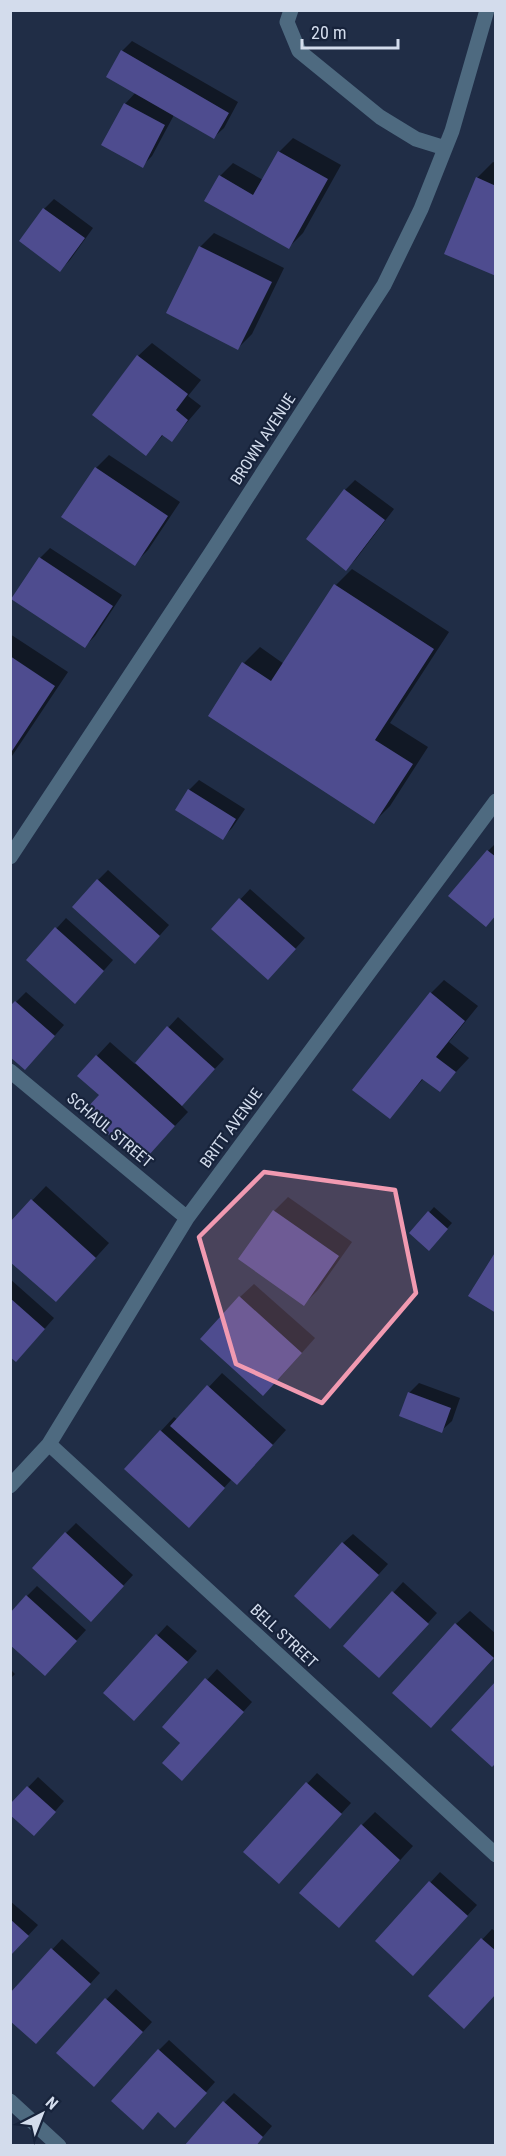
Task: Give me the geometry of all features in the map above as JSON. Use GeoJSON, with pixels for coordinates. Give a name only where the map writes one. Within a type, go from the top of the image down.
{"type":"FeatureCollection","features":[{"type":"Feature","properties":{"kind":"street"},"geometry":{"type":"LineString","coordinates":[[291,10],[287,22],[299,51],[380,117],[416,139],[445,148]]}},
{"type":"Feature","properties":{"kind":"street","name":"BROWN AVENUE"},"geometry":{"type":"LineString","coordinates":[[12,851],[205,563],[384,285],[421,209],[445,148],[487,10]]}},
{"type":"Feature","properties":{"kind":"street","name":"BRITT AVENUE"},"geometry":{"type":"LineString","coordinates":[[10,1486],[49,1444],[187,1218],[495,801]]}},
{"type":"Feature","properties":{"kind":"street","name":"SCHAUL STREET"},"geometry":{"type":"LineString","coordinates":[[10,1071],[187,1218]]}},
{"type":"Feature","properties":{"kind":"street","name":"BELL STREET"},"geometry":{"type":"LineString","coordinates":[[49,1444],[495,1855]]}},
{"type":"Feature","properties":{"kind":"street"},"geometry":{"type":"LineString","coordinates":[[10,2101],[60,2145]]}},
{"type":"Feature","properties":{"kind":"highlighted area"},"geometry":{"type":"Polygon","coordinates":[[[264,1172],[395,1190],[416,1293],[322,1403],[236,1364],[199,1237],[264,1172]]]}},
{"type":"Feature","properties":{"kind":"building"},"geometry":{"type":"Polygon","coordinates":[[[121,50],[229,113],[214,139],[106,77],[121,50]]]}},
{"type":"Feature","properties":{"kind":"building"},"geometry":{"type":"Polygon","coordinates":[[[124,103],[165,125],[143,168],[101,145],[124,103]]]}},
{"type":"Feature","properties":{"kind":"building"},"geometry":{"type":"Polygon","coordinates":[[[278,151],[328,179],[289,249],[204,201],[219,175],[253,195],[278,151]]]}},
{"type":"Feature","properties":{"kind":"building"},"geometry":{"type":"Polygon","coordinates":[[[476,177],[496,186],[496,276],[444,254],[476,177]]]}},
{"type":"Feature","properties":{"kind":"building"},"geometry":{"type":"Polygon","coordinates":[[[43,208],[85,238],[60,272],[19,241],[43,208]]]}},
{"type":"Feature","properties":{"kind":"building"},"geometry":{"type":"Polygon","coordinates":[[[199,246],[272,282],[238,350],[166,313],[199,246]]]}},
{"type":"Feature","properties":{"kind":"building"},"geometry":{"type":"Polygon","coordinates":[[[137,355],[188,394],[176,410],[188,420],[172,442],[162,435],[146,456],[92,415],[137,355]]]}},
{"type":"Feature","properties":{"kind":"building"},"geometry":{"type":"Polygon","coordinates":[[[95,467],[168,516],[135,566],[61,517],[95,467]]]}},
{"type":"Feature","properties":{"kind":"building"},"geometry":{"type":"Polygon","coordinates":[[[344,489],[385,520],[346,571],[306,539],[344,489]]]}},
{"type":"Feature","properties":{"kind":"building"},"geometry":{"type":"Polygon","coordinates":[[[39,557],[113,606],[85,648],[11,599],[39,557]]]}},
{"type":"Feature","properties":{"kind":"building"},"geometry":{"type":"Polygon","coordinates":[[[334,584],[434,649],[375,740],[413,764],[374,824],[208,716],[242,662],[271,681],[334,584]]]}},
{"type":"Feature","properties":{"kind":"building"},"geometry":{"type":"Polygon","coordinates":[[[10,656],[55,686],[10,754],[10,656]]]}},
{"type":"Feature","properties":{"kind":"building"},"geometry":{"type":"Polygon","coordinates":[[[188,789],[236,819],[223,840],[175,810],[188,789]]]}},
{"type":"Feature","properties":{"kind":"building"},"geometry":{"type":"Polygon","coordinates":[[[487,850],[496,857],[496,915],[486,927],[448,896],[487,850]]]}},
{"type":"Feature","properties":{"kind":"building"},"geometry":{"type":"Polygon","coordinates":[[[97,879],[160,936],[135,964],[72,907],[97,879]]]}},
{"type":"Feature","properties":{"kind":"building"},"geometry":{"type":"Polygon","coordinates":[[[239,898],[296,949],[268,980],[211,929],[239,898]]]}},
{"type":"Feature","properties":{"kind":"building"},"geometry":{"type":"Polygon","coordinates":[[[55,927],[104,971],[75,1004],[26,960],[55,927]]]}},
{"type":"Feature","properties":{"kind":"building"},"geometry":{"type":"Polygon","coordinates":[[[430,992],[465,1021],[436,1057],[456,1072],[440,1092],[422,1079],[390,1119],[352,1090],[430,992]]]}},
{"type":"Feature","properties":{"kind":"building"},"geometry":{"type":"Polygon","coordinates":[[[15,1001],[55,1036],[25,1070],[10,1057],[10,1006],[15,1001]]]}},
{"type":"Feature","properties":{"kind":"building"},"geometry":{"type":"Polygon","coordinates":[[[167,1026],[215,1069],[182,1106],[135,1063],[167,1026]]]}},
{"type":"Feature","properties":{"kind":"building"},"geometry":{"type":"Polygon","coordinates":[[[96,1055],[175,1126],[141,1164],[83,1112],[99,1095],[77,1076],[96,1055]]]}},
{"type":"Feature","properties":{"kind":"building"},"geometry":{"type":"Polygon","coordinates":[[[31,1199],[96,1258],[56,1302],[10,1262],[10,1222],[31,1199]]]}},
{"type":"Feature","properties":{"kind":"building"},"geometry":{"type":"Polygon","coordinates":[[[273,1210],[339,1256],[304,1306],[238,1259],[273,1210]]]}},
{"type":"Feature","properties":{"kind":"building"},"geometry":{"type":"Polygon","coordinates":[[[428,1211],[448,1229],[429,1251],[409,1233],[428,1211]]]}},
{"type":"Feature","properties":{"kind":"building"},"geometry":{"type":"Polygon","coordinates":[[[496,1251],[496,1313],[468,1296],[496,1251]]]}},
{"type":"Feature","properties":{"kind":"building"},"geometry":{"type":"Polygon","coordinates":[[[239,1296],[302,1353],[263,1396],[200,1339],[239,1296]]]}},
{"type":"Feature","properties":{"kind":"building"},"geometry":{"type":"Polygon","coordinates":[[[10,1298],[45,1329],[16,1362],[10,1357],[10,1298]]]}},
{"type":"Feature","properties":{"kind":"building"},"geometry":{"type":"Polygon","coordinates":[[[207,1385],[273,1445],[237,1485],[170,1426],[207,1385]]]}},
{"type":"Feature","properties":{"kind":"building"},"geometry":{"type":"Polygon","coordinates":[[[408,1392],[451,1408],[442,1433],[399,1416],[408,1392]]]}},
{"type":"Feature","properties":{"kind":"building"},"geometry":{"type":"Polygon","coordinates":[[[160,1430],[225,1488],[189,1528],[124,1469],[160,1430]]]}},
{"type":"Feature","properties":{"kind":"building"},"geometry":{"type":"Polygon","coordinates":[[[65,1532],[124,1586],[91,1622],[32,1568],[65,1532]]]}},
{"type":"Feature","properties":{"kind":"building"},"geometry":{"type":"Polygon","coordinates":[[[342,1542],[379,1575],[330,1629],[294,1596],[342,1542]]]}},
{"type":"Feature","properties":{"kind":"building"},"geometry":{"type":"Polygon","coordinates":[[[392,1591],[429,1624],[379,1678],[343,1646],[392,1591]]]}},
{"type":"Feature","properties":{"kind":"building"},"geometry":{"type":"Polygon","coordinates":[[[26,1595],[77,1641],[45,1676],[10,1645],[10,1613],[26,1595]]]}},
{"type":"Feature","properties":{"kind":"building"},"geometry":{"type":"Polygon","coordinates":[[[455,1623],[494,1658],[431,1728],[392,1693],[455,1623]]]}},
{"type":"Feature","properties":{"kind":"building"},"geometry":{"type":"Polygon","coordinates":[[[156,1634],[188,1662],[134,1721],[103,1693],[156,1634]]]}},
{"type":"Feature","properties":{"kind":"building"},"geometry":{"type":"Polygon","coordinates":[[[205,1678],[244,1712],[182,1781],[162,1763],[180,1743],[162,1727],[205,1678]]]}},
{"type":"Feature","properties":{"kind":"building"},"geometry":{"type":"Polygon","coordinates":[[[496,1681],[496,1763],[492,1767],[451,1730],[496,1681]]]}},
{"type":"Feature","properties":{"kind":"building"},"geometry":{"type":"Polygon","coordinates":[[[306,1782],[342,1814],[279,1884],[243,1852],[306,1782]]]}},
{"type":"Feature","properties":{"kind":"building"},"geometry":{"type":"Polygon","coordinates":[[[27,1786],[56,1812],[34,1836],[10,1815],[10,1804],[27,1786]]]}},
{"type":"Feature","properties":{"kind":"building"},"geometry":{"type":"Polygon","coordinates":[[[361,1824],[400,1860],[339,1928],[299,1893],[361,1824]]]}},
{"type":"Feature","properties":{"kind":"building"},"geometry":{"type":"Polygon","coordinates":[[[429,1881],[468,1916],[413,1976],[375,1941],[429,1881]]]}},
{"type":"Feature","properties":{"kind":"building"},"geometry":{"type":"Polygon","coordinates":[[[10,1919],[29,1936],[10,1956],[10,1919]]]}},
{"type":"Feature","properties":{"kind":"building"},"geometry":{"type":"Polygon","coordinates":[[[481,1938],[496,1951],[496,1994],[464,2029],[428,1996],[481,1938]]]}},
{"type":"Feature","properties":{"kind":"building"},"geometry":{"type":"Polygon","coordinates":[[[51,1948],[91,1984],[36,2044],[10,2021],[10,1993],[51,1948]]]}},
{"type":"Feature","properties":{"kind":"building"},"geometry":{"type":"Polygon","coordinates":[[[105,1998],[143,2032],[94,2087],[56,2053],[105,1998]]]}},
{"type":"Feature","properties":{"kind":"building"},"geometry":{"type":"Polygon","coordinates":[[[158,2049],[207,2093],[175,2128],[158,2112],[143,2130],[111,2101],[158,2049]]]}},
{"type":"Feature","properties":{"kind":"building"},"geometry":{"type":"Polygon","coordinates":[[[223,2101],[263,2137],[256,2146],[184,2146],[223,2101]]]}}]}
